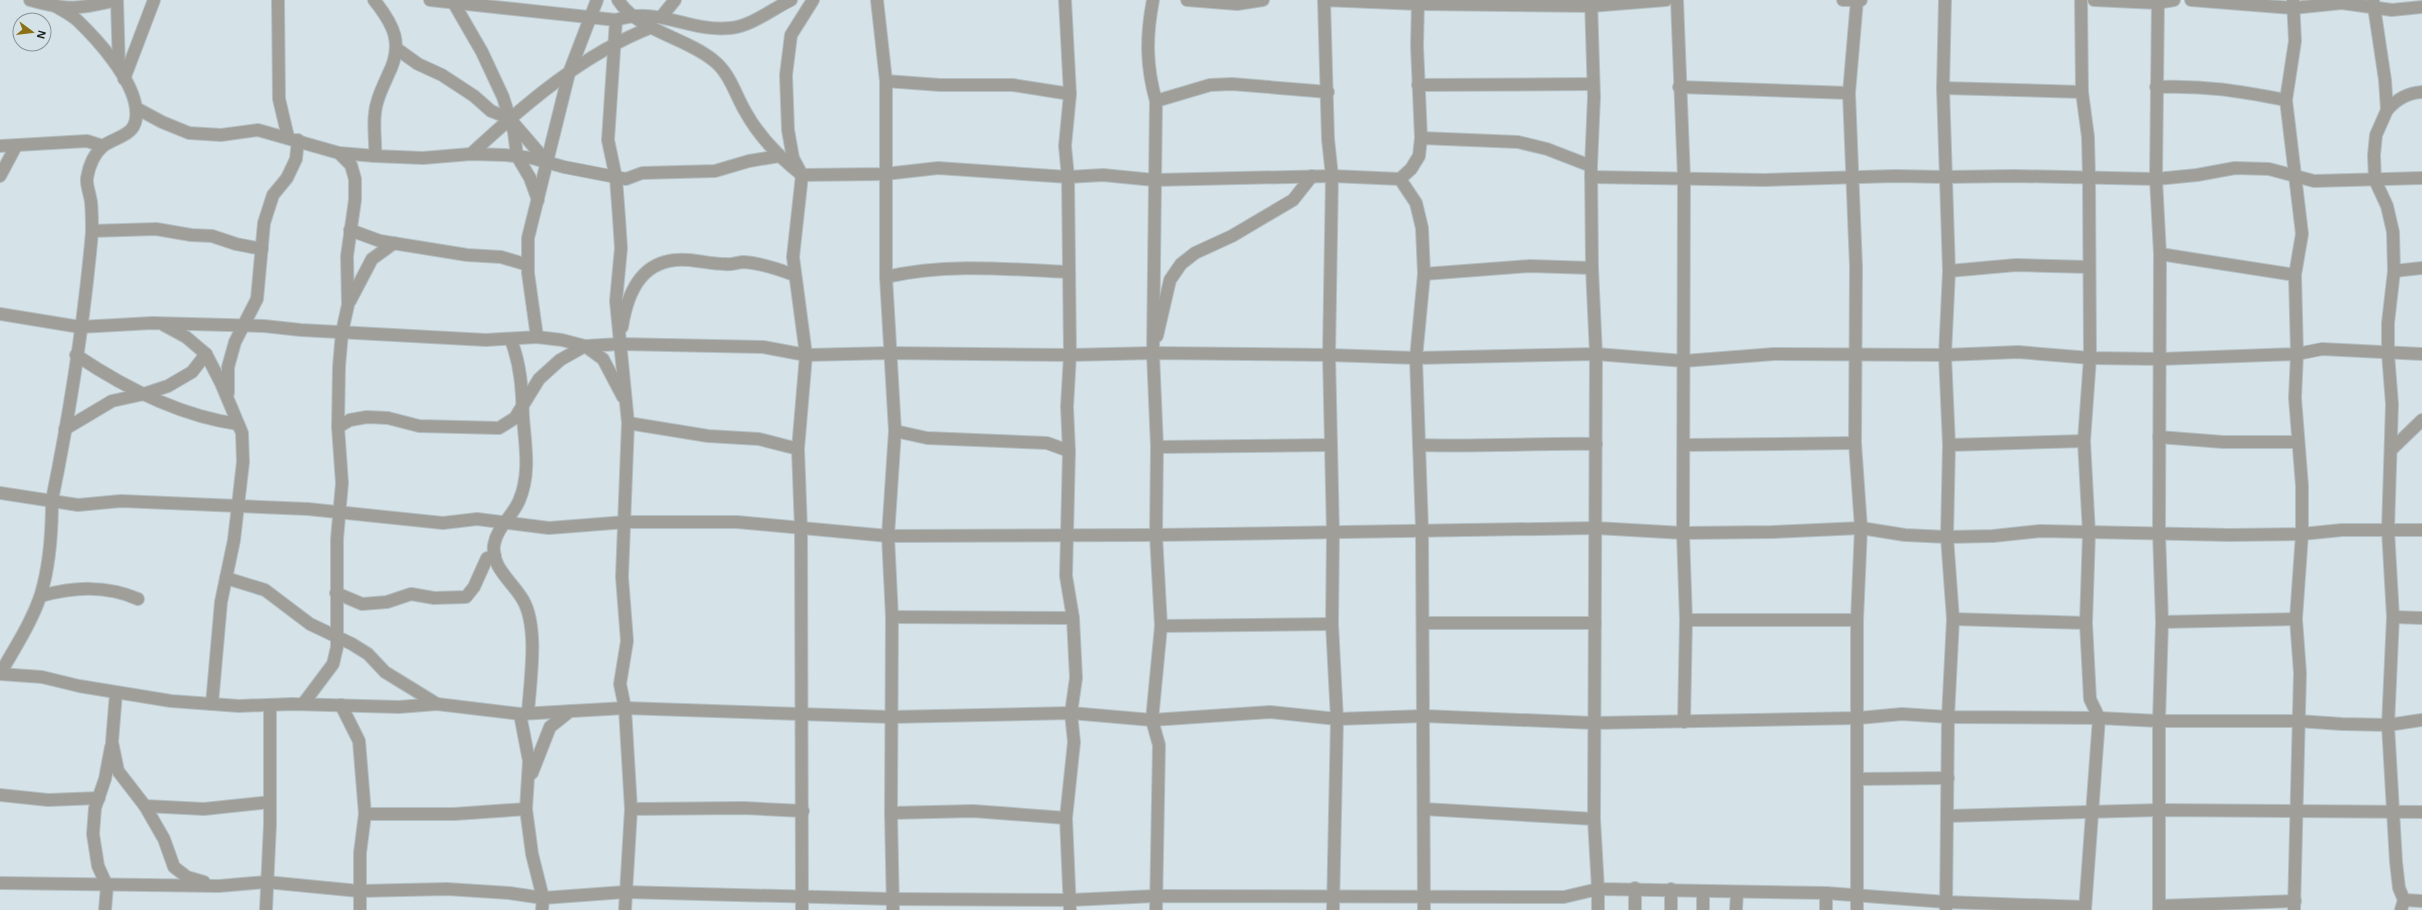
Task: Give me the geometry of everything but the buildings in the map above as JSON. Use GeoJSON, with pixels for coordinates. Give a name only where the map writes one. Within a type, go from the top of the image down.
{"type":"FeatureCollection","features":[{"type":"Feature","properties":{"kind":"street"},"geometry":{"type":"LineString","coordinates":[[30,0],[82,9],[117,0],[121,74]]}},
{"type":"Feature","properties":{"kind":"street"},"geometry":{"type":"LineString","coordinates":[[121,74],[154,0]]}},
{"type":"Feature","properties":{"kind":"street"},"geometry":{"type":"LineString","coordinates":[[228,399],[228,367],[243,326],[257,299],[264,222],[272,196],[287,178],[296,159],[293,138],[279,100],[278,0]]}},
{"type":"Feature","properties":{"kind":"street"},"geometry":{"type":"LineString","coordinates":[[374,0],[393,25],[397,49],[392,68],[379,94],[375,113],[375,156]]}},
{"type":"Feature","properties":{"kind":"street"},"geometry":{"type":"LineString","coordinates":[[430,0],[616,20],[631,15],[662,16],[696,28],[731,28],[753,21],[791,0]]}},
{"type":"Feature","properties":{"kind":"street"},"geometry":{"type":"LineString","coordinates":[[489,7],[510,0]]}},
{"type":"Feature","properties":{"kind":"street"},"geometry":{"type":"LineString","coordinates":[[537,337],[528,265],[528,238],[569,73],[597,0]]}},
{"type":"Feature","properties":{"kind":"street"},"geometry":{"type":"LineString","coordinates":[[618,0],[631,15],[714,60],[730,80],[745,111],[764,140],[779,156],[802,175],[885,174],[938,168],[1068,177],[1103,175],[1154,180],[1312,176],[1400,179],[1412,169],[1419,156],[1421,138],[1418,86],[1418,2]]}},
{"type":"Feature","properties":{"kind":"street"},"geometry":{"type":"LineString","coordinates":[[662,16],[675,0]]}},
{"type":"Feature","properties":{"kind":"street"},"geometry":{"type":"LineString","coordinates":[[802,910],[803,811],[801,529],[798,449],[806,355],[803,321],[794,275],[793,257],[802,175],[793,158],[788,130],[786,75],[791,35],[813,0]]}},
{"type":"Feature","properties":{"kind":"street"},"geometry":{"type":"LineString","coordinates":[[877,0],[886,81],[886,277],[889,353],[895,431],[888,536],[892,617],[890,717],[893,904]]}},
{"type":"Feature","properties":{"kind":"street"},"geometry":{"type":"LineString","coordinates":[[1065,0],[1070,94],[1064,146],[1068,177],[1070,355],[1067,407],[1069,451],[1066,576],[1073,618],[1076,678],[1071,713],[1074,742],[1066,818],[1071,905]]}},
{"type":"Feature","properties":{"kind":"street"},"geometry":{"type":"LineString","coordinates":[[1154,0],[1148,26],[1146,50],[1149,77],[1156,101],[1153,353],[1157,447],[1156,535],[1161,626],[1152,720],[1159,745],[1155,896],[1156,910]]}},
{"type":"Feature","properties":{"kind":"street"},"geometry":{"type":"LineString","coordinates":[[1187,0],[1237,4],[1263,0]]}},
{"type":"Feature","properties":{"kind":"street"},"geometry":{"type":"LineString","coordinates":[[1333,904],[1337,719],[1332,624],[1333,533],[1329,355],[1332,176],[1328,139],[1328,92],[1324,0],[1591,3],[1666,0]]}},
{"type":"Feature","properties":{"kind":"street"},"geometry":{"type":"LineString","coordinates":[[1677,0],[1679,87],[1684,178],[1683,533],[1686,620],[1684,722]]}},
{"type":"Feature","properties":{"kind":"street"},"geometry":{"type":"LineString","coordinates":[[1843,0],[1862,0]]}},
{"type":"Feature","properties":{"kind":"street"},"geometry":{"type":"LineString","coordinates":[[1856,910],[1859,718],[1858,620],[1861,528],[1855,442],[1856,354],[1853,178],[1849,93],[1857,0]]}},
{"type":"Feature","properties":{"kind":"street"},"geometry":{"type":"LineString","coordinates":[[1945,0],[1945,178],[1949,271],[1945,355],[1949,445],[1946,537],[1953,619],[1948,717],[1946,906]]}},
{"type":"Feature","properties":{"kind":"street"},"geometry":{"type":"LineString","coordinates":[[0,884],[219,886],[266,882],[359,891],[447,889],[509,893],[543,904],[625,892],[802,897],[893,904],[1071,905],[1155,896],[1333,904],[1424,904],[1564,897],[1598,889],[1635,888],[1737,892],[1826,893],[1857,895],[1946,906],[2085,908],[2099,718],[2090,699],[2086,623],[2089,533],[2084,441],[2090,358],[2088,267],[2089,178],[2088,137],[2082,92],[2081,0]]}},
{"type":"Feature","properties":{"kind":"street"},"geometry":{"type":"LineString","coordinates":[[2094,0],[2174,0]]}},
{"type":"Feature","properties":{"kind":"street"},"geometry":{"type":"LineString","coordinates":[[2192,0],[2293,4],[2373,4],[2392,10],[2422,7]]}},
{"type":"Feature","properties":{"kind":"street"},"geometry":{"type":"LineString","coordinates":[[2158,1],[2156,179],[2160,254],[2159,532],[2162,622],[2159,721],[2159,908],[2294,906],[2300,673],[2296,619],[2302,534],[2302,486],[2297,442],[2295,398],[2297,354],[2295,275],[2302,234],[2286,100],[2294,48],[2293,4]]}},
{"type":"Feature","properties":{"kind":"street"},"geometry":{"type":"LineString","coordinates":[[453,2],[482,52],[503,97],[517,156],[530,178],[538,200]]}},
{"type":"Feature","properties":{"kind":"street"},"geometry":{"type":"LineString","coordinates":[[1591,3],[1593,84],[1591,172],[1592,268],[1596,354],[1594,819],[1598,910]]}},
{"type":"Feature","properties":{"kind":"street"},"geometry":{"type":"LineString","coordinates":[[51,4],[75,19],[101,45],[121,74],[136,108],[136,120],[132,129],[121,138],[103,146],[93,158],[87,179],[91,201],[92,231],[65,429],[52,500],[52,531],[48,563],[41,596],[0,674],[42,677],[116,693],[171,701],[239,706],[303,704],[399,707],[437,704],[524,714],[625,708],[890,717],[1071,713],[1152,720],[1270,712],[1337,719],[1424,716],[1594,722],[1684,722],[1859,718],[1902,714],[1948,717],[2099,718],[2159,721],[2298,721],[2388,725],[2422,720]]}},
{"type":"Feature","properties":{"kind":"street"},"geometry":{"type":"LineString","coordinates":[[2373,4],[2385,80],[2387,110]]}},
{"type":"Feature","properties":{"kind":"street"},"geometry":{"type":"LineString","coordinates":[[616,20],[608,140],[616,178],[621,248],[616,301],[628,424],[626,522],[622,577],[627,641],[620,684],[625,708],[631,809],[625,910]]}},
{"type":"Feature","properties":{"kind":"street"},"geometry":{"type":"LineString","coordinates":[[471,154],[509,118],[569,73],[615,44],[652,27]]}},
{"type":"Feature","properties":{"kind":"street"},"geometry":{"type":"LineString","coordinates":[[397,49],[418,64],[442,75],[474,96],[491,111],[509,118],[547,162]]}},
{"type":"Feature","properties":{"kind":"street"},"geometry":{"type":"LineString","coordinates":[[886,81],[940,85],[1013,85],[1070,94]]}},
{"type":"Feature","properties":{"kind":"street"},"geometry":{"type":"LineString","coordinates":[[1156,101],[1210,85],[1232,84],[1328,92]]}},
{"type":"Feature","properties":{"kind":"street"},"geometry":{"type":"LineString","coordinates":[[1418,86],[1593,84]]}},
{"type":"Feature","properties":{"kind":"street"},"geometry":{"type":"LineString","coordinates":[[2156,86],[2196,86],[2235,90],[2286,100]]}},
{"type":"Feature","properties":{"kind":"street"},"geometry":{"type":"LineString","coordinates":[[1679,87],[1849,93]]}},
{"type":"Feature","properties":{"kind":"street"},"geometry":{"type":"LineString","coordinates":[[1944,88],[2082,92]]}},
{"type":"Feature","properties":{"kind":"street"},"geometry":{"type":"LineString","coordinates":[[2422,92],[2410,93],[2394,102],[2387,110],[2376,135],[2374,155],[2376,180],[2387,206],[2393,232],[2394,271],[2388,323],[2388,354],[2392,404],[2392,448],[2388,530],[2393,617],[2388,725],[2392,813],[2399,888],[2403,905],[2422,901]]}},
{"type":"Feature","properties":{"kind":"street"},"geometry":{"type":"LineString","coordinates":[[136,108],[162,122],[189,133],[221,135],[258,130],[293,138],[339,153],[375,156],[423,158],[471,154],[517,156],[626,179],[642,173],[715,171],[749,161],[779,156]]}},
{"type":"Feature","properties":{"kind":"street"},"geometry":{"type":"LineString","coordinates":[[1421,138],[1518,142],[1547,149],[1591,172],[1684,178],[1764,180],[1895,176],[1945,178],[2015,176],[2156,179],[2197,175],[2235,168],[2269,169],[2294,174],[2314,181],[2422,178]]}},
{"type":"Feature","properties":{"kind":"street"},"geometry":{"type":"LineString","coordinates":[[0,146],[87,141],[103,146]]}},
{"type":"Feature","properties":{"kind":"street"},"geometry":{"type":"LineString","coordinates":[[0,176],[16,146]]}},
{"type":"Feature","properties":{"kind":"street"},"geometry":{"type":"LineString","coordinates":[[303,704],[333,664],[337,636],[336,592],[339,569],[338,511],[342,483],[338,427],[342,332],[348,305],[347,256],[355,179],[350,165],[339,153]]}},
{"type":"Feature","properties":{"kind":"street"},"geometry":{"type":"LineString","coordinates":[[1153,353],[1170,280],[1181,264],[1195,253],[1264,219],[1294,200],[1312,176]]}},
{"type":"Feature","properties":{"kind":"street"},"geometry":{"type":"LineString","coordinates":[[1400,179],[1416,203],[1422,228],[1424,274],[1416,358],[1422,529],[1424,904]]}},
{"type":"Feature","properties":{"kind":"street"},"geometry":{"type":"LineString","coordinates":[[92,231],[156,229],[190,235],[212,236],[236,244],[262,249]]}},
{"type":"Feature","properties":{"kind":"street"},"geometry":{"type":"LineString","coordinates":[[350,230],[362,236],[394,243],[467,255],[501,257],[528,265]]}},
{"type":"Feature","properties":{"kind":"street"},"geometry":{"type":"LineString","coordinates":[[348,305],[372,259],[394,243]]}},
{"type":"Feature","properties":{"kind":"street"},"geometry":{"type":"LineString","coordinates":[[2160,254],[2295,275]]}},
{"type":"Feature","properties":{"kind":"street"},"geometry":{"type":"LineString","coordinates":[[620,344],[624,316],[632,287],[647,270],[665,262],[688,259],[727,265],[743,262],[771,266],[794,275]]}},
{"type":"Feature","properties":{"kind":"street"},"geometry":{"type":"LineString","coordinates":[[1949,271],[2016,265],[2088,267]]}},
{"type":"Feature","properties":{"kind":"street"},"geometry":{"type":"LineString","coordinates":[[1424,274],[1530,266],[1592,268]]}},
{"type":"Feature","properties":{"kind":"street"},"geometry":{"type":"LineString","coordinates":[[886,277],[910,271],[938,269],[997,268],[1068,272]]}},
{"type":"Feature","properties":{"kind":"street"},"geometry":{"type":"LineString","coordinates":[[2394,271],[2422,268]]}},
{"type":"Feature","properties":{"kind":"street"},"geometry":{"type":"LineString","coordinates":[[0,314],[80,327],[161,323],[511,340],[537,337],[562,340],[585,346],[620,344],[763,347],[806,355],[889,353],[1070,355],[1153,353],[1329,355],[1416,358],[1596,354],[1684,361],[1774,354],[1945,355],[2018,352],[2090,358],[2160,359],[2297,354],[2322,349],[2352,349],[2388,354],[2422,354]]}},
{"type":"Feature","properties":{"kind":"street"},"geometry":{"type":"LineString","coordinates":[[161,323],[186,337],[206,354],[228,399],[242,433],[243,462],[236,505],[234,540],[218,628],[212,704]]}},
{"type":"Feature","properties":{"kind":"street"},"geometry":{"type":"LineString","coordinates":[[511,340],[517,356],[523,402],[527,452],[526,471],[519,501],[502,524],[494,546],[496,563],[523,599],[531,618],[524,714],[528,761],[526,809],[532,854],[543,904]]}},
{"type":"Feature","properties":{"kind":"street"},"geometry":{"type":"LineString","coordinates":[[338,427],[350,420],[367,417],[388,418],[419,426],[499,428],[515,418],[523,402],[544,374],[560,360],[585,346]]}},
{"type":"Feature","properties":{"kind":"street"},"geometry":{"type":"LineString","coordinates":[[585,346],[603,359],[626,405]]}},
{"type":"Feature","properties":{"kind":"street"},"geometry":{"type":"LineString","coordinates":[[2404,353],[2422,361]]}},
{"type":"Feature","properties":{"kind":"street"},"geometry":{"type":"LineString","coordinates":[[65,429],[112,401],[144,394],[168,386],[192,372],[206,354]]}},
{"type":"Feature","properties":{"kind":"street"},"geometry":{"type":"LineString","coordinates":[[76,355],[96,369],[144,394],[211,420],[238,424]]}},
{"type":"Feature","properties":{"kind":"street"},"geometry":{"type":"LineString","coordinates":[[2392,448],[2422,420]]}},
{"type":"Feature","properties":{"kind":"street"},"geometry":{"type":"LineString","coordinates":[[628,424],[708,436],[759,439],[798,449]]}},
{"type":"Feature","properties":{"kind":"street"},"geometry":{"type":"LineString","coordinates":[[895,431],[927,438],[1047,443],[1069,451]]}},
{"type":"Feature","properties":{"kind":"street"},"geometry":{"type":"LineString","coordinates":[[2159,437],[2223,442],[2297,442]]}},
{"type":"Feature","properties":{"kind":"street"},"geometry":{"type":"LineString","coordinates":[[1949,445],[2084,441]]}},
{"type":"Feature","properties":{"kind":"street"},"geometry":{"type":"LineString","coordinates":[[1684,445],[1855,442]]}},
{"type":"Feature","properties":{"kind":"street"},"geometry":{"type":"LineString","coordinates":[[1419,445],[1468,447],[1526,443],[1596,444]]}},
{"type":"Feature","properties":{"kind":"street"},"geometry":{"type":"LineString","coordinates":[[1157,447],[1330,445]]}},
{"type":"Feature","properties":{"kind":"street"},"geometry":{"type":"LineString","coordinates":[[0,493],[78,505],[121,502],[236,505],[338,511],[443,523],[477,519],[502,524],[549,528],[626,522],[737,522],[888,536],[1156,535],[1333,533],[1422,529],[1596,528],[1683,533],[1772,532],[1861,528],[1905,535],[1946,537],[1994,536],[2040,531],[2089,533],[2159,532],[2302,534],[2342,530],[2422,530]]}},
{"type":"Feature","properties":{"kind":"street"},"geometry":{"type":"LineString","coordinates":[[336,592],[362,604],[386,602],[411,594],[434,598],[466,598],[474,587],[487,558],[495,556]]}},
{"type":"Feature","properties":{"kind":"street"},"geometry":{"type":"LineString","coordinates":[[226,578],[265,590],[310,624],[337,636],[368,654],[384,672],[437,704]]}},
{"type":"Feature","properties":{"kind":"street"},"geometry":{"type":"LineString","coordinates":[[41,596],[67,589],[97,588],[126,594],[138,599]]}},
{"type":"Feature","properties":{"kind":"street"},"geometry":{"type":"LineString","coordinates":[[892,617],[1073,618]]}},
{"type":"Feature","properties":{"kind":"street"},"geometry":{"type":"LineString","coordinates":[[2393,617],[2422,618]]}},
{"type":"Feature","properties":{"kind":"street"},"geometry":{"type":"LineString","coordinates":[[1953,619],[2086,623]]}},
{"type":"Feature","properties":{"kind":"street"},"geometry":{"type":"LineString","coordinates":[[2162,622],[2296,619]]}},
{"type":"Feature","properties":{"kind":"street"},"geometry":{"type":"LineString","coordinates":[[1686,620],[1858,620]]}},
{"type":"Feature","properties":{"kind":"street"},"geometry":{"type":"LineString","coordinates":[[1423,623],[1595,623]]}},
{"type":"Feature","properties":{"kind":"street"},"geometry":{"type":"LineString","coordinates":[[1161,626],[1332,624]]}},
{"type":"Feature","properties":{"kind":"street"},"geometry":{"type":"LineString","coordinates":[[105,910],[107,886],[98,866],[93,834],[95,808],[105,779],[112,742],[116,693]]}},
{"type":"Feature","properties":{"kind":"street"},"geometry":{"type":"LineString","coordinates":[[266,910],[266,882],[269,860],[270,705]]}},
{"type":"Feature","properties":{"kind":"street"},"geometry":{"type":"LineString","coordinates":[[341,705],[359,741],[365,814],[359,891],[360,910]]}},
{"type":"Feature","properties":{"kind":"street"},"geometry":{"type":"LineString","coordinates":[[528,786],[537,756],[550,727],[570,711]]}},
{"type":"Feature","properties":{"kind":"street"},"geometry":{"type":"LineString","coordinates":[[112,742],[118,771],[144,806],[164,839],[174,867],[187,876],[219,886]]}},
{"type":"Feature","properties":{"kind":"street"},"geometry":{"type":"LineString","coordinates":[[1858,779],[1948,778]]}},
{"type":"Feature","properties":{"kind":"street"},"geometry":{"type":"LineString","coordinates":[[0,795],[48,800],[98,798]]}},
{"type":"Feature","properties":{"kind":"street"},"geometry":{"type":"LineString","coordinates":[[144,806],[204,809],[270,802]]}},
{"type":"Feature","properties":{"kind":"street"},"geometry":{"type":"LineString","coordinates":[[631,809],[744,808],[803,811]]}},
{"type":"Feature","properties":{"kind":"street"},"geometry":{"type":"LineString","coordinates":[[365,814],[454,814],[526,809]]}},
{"type":"Feature","properties":{"kind":"street"},"geometry":{"type":"LineString","coordinates":[[1424,809],[1594,819]]}},
{"type":"Feature","properties":{"kind":"street"},"geometry":{"type":"LineString","coordinates":[[1948,816],[2159,810],[2392,813],[2422,812]]}},
{"type":"Feature","properties":{"kind":"street"},"geometry":{"type":"LineString","coordinates":[[891,813],[973,811],[1066,818]]}},
{"type":"Feature","properties":{"kind":"street"},"geometry":{"type":"LineString","coordinates":[[1635,888],[1635,910]]}},
{"type":"Feature","properties":{"kind":"street"},"geometry":{"type":"LineString","coordinates":[[1671,889],[1672,910]]}},
{"type":"Feature","properties":{"kind":"street"},"geometry":{"type":"LineString","coordinates":[[1703,891],[1703,910]]}},
{"type":"Feature","properties":{"kind":"street"},"geometry":{"type":"LineString","coordinates":[[1736,910],[1737,892]]}},
{"type":"Feature","properties":{"kind":"street"},"geometry":{"type":"LineString","coordinates":[[1826,893],[1826,910]]}}]}
